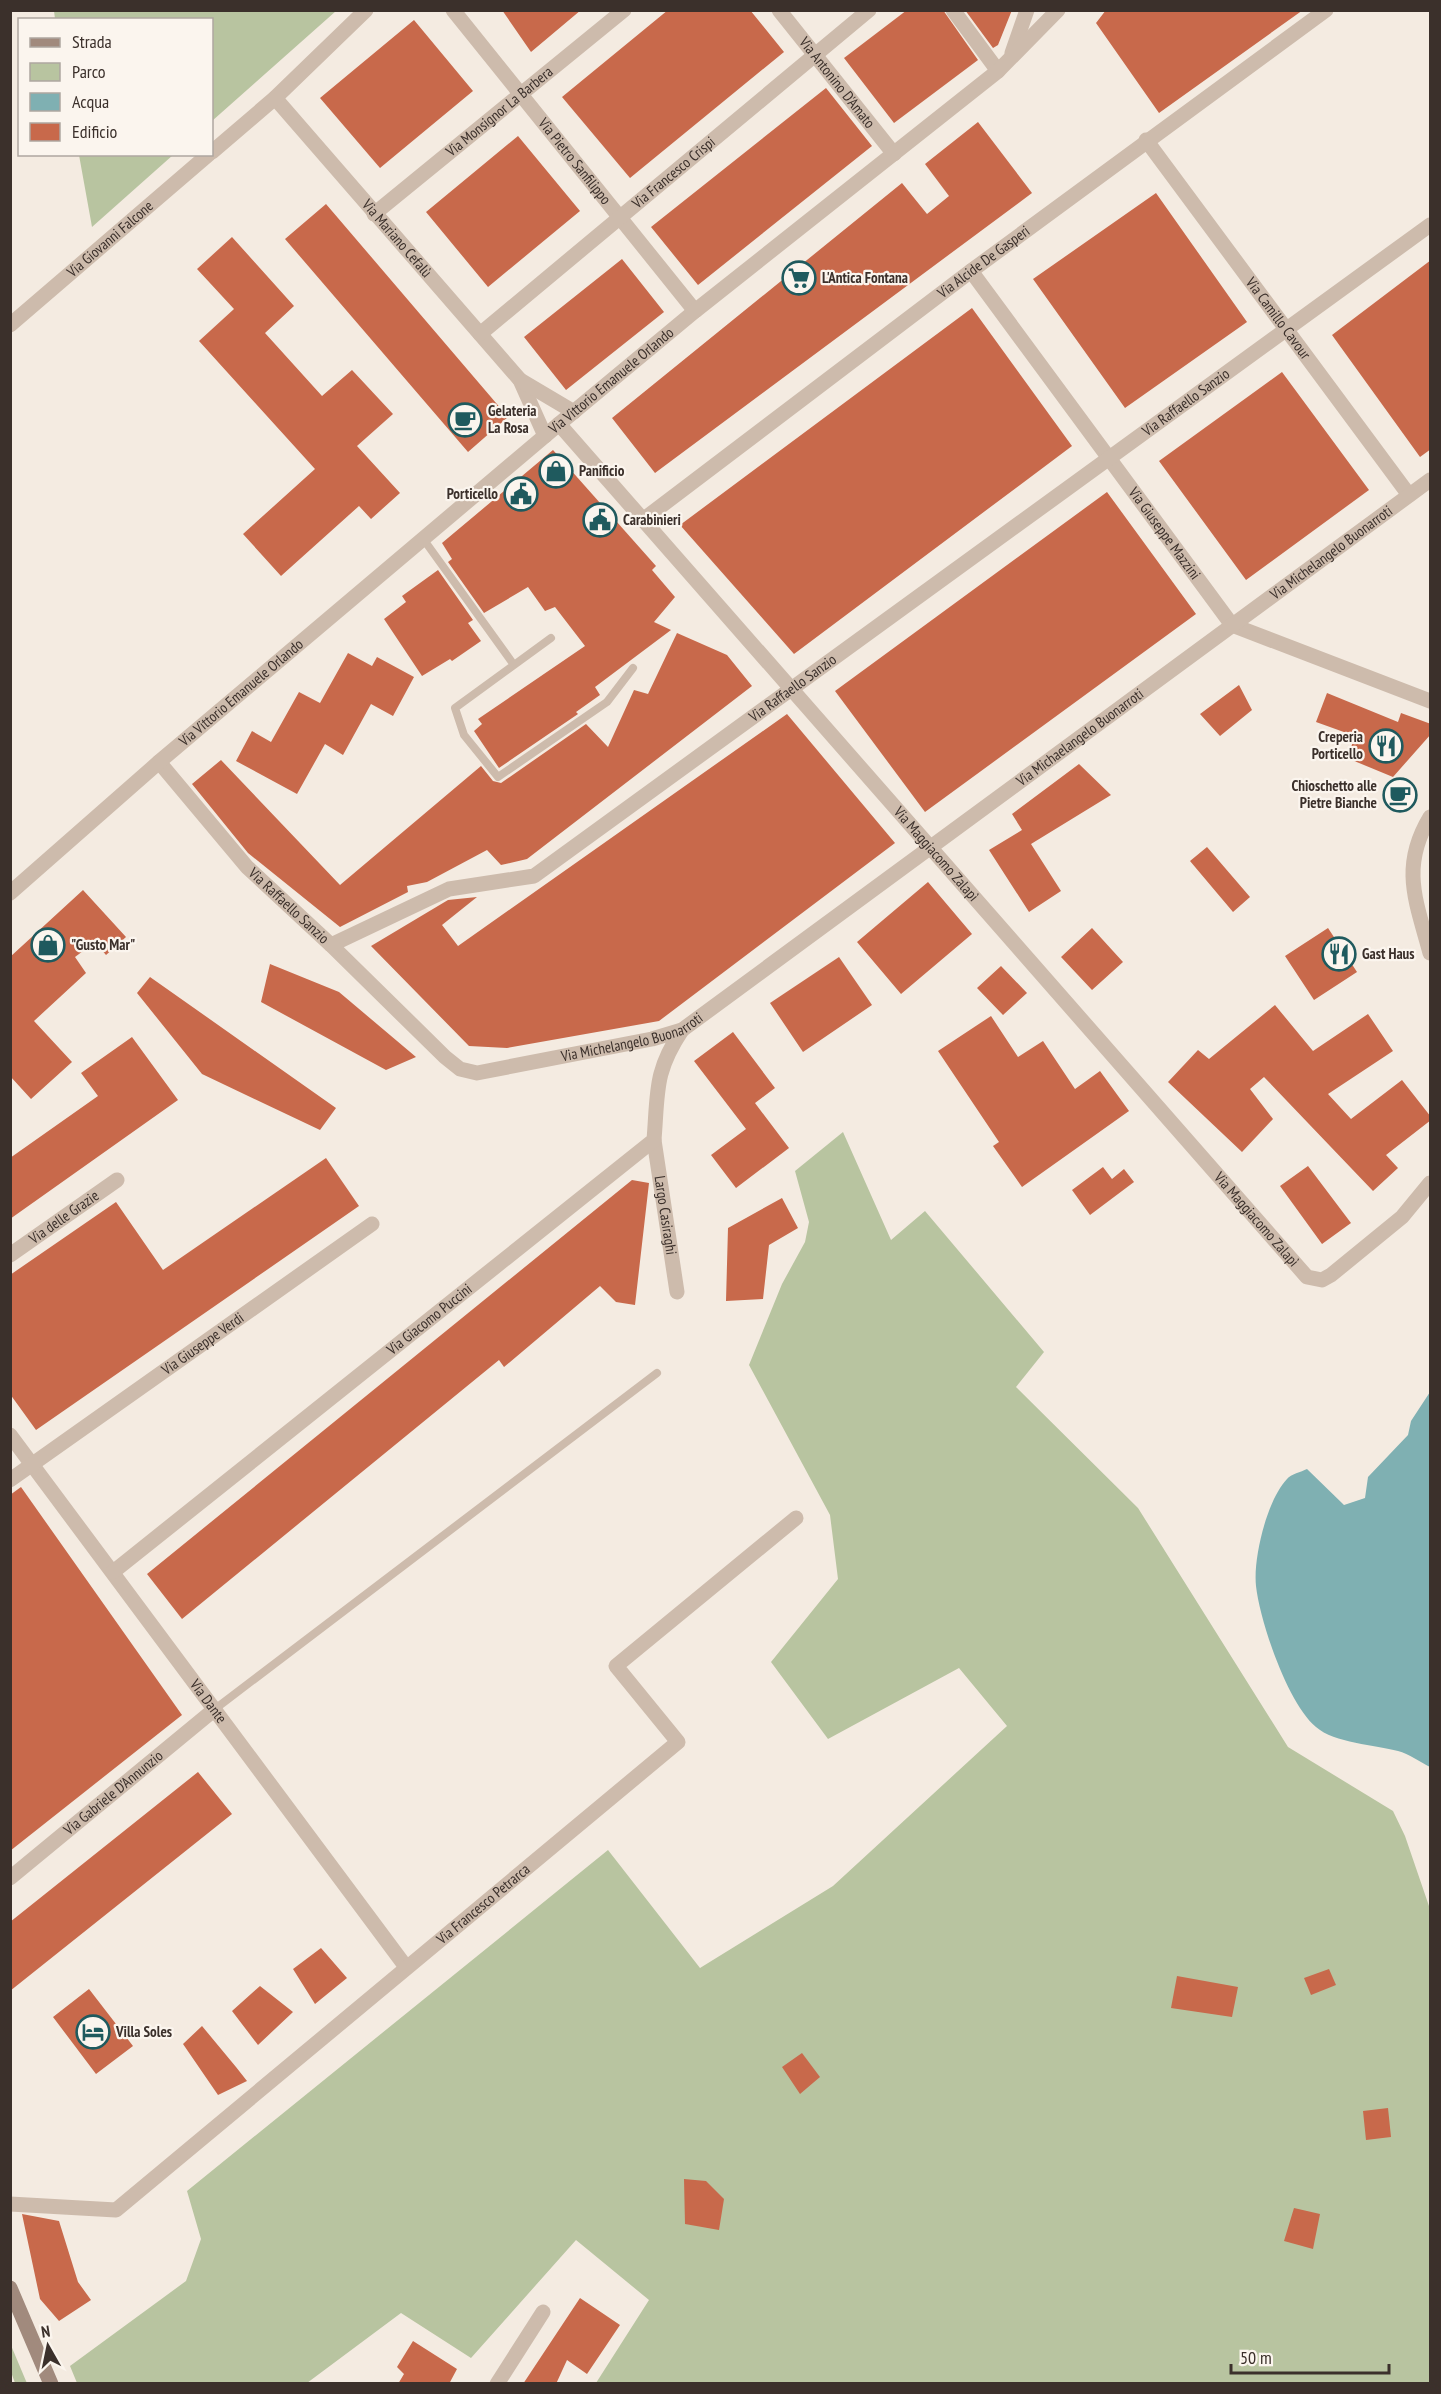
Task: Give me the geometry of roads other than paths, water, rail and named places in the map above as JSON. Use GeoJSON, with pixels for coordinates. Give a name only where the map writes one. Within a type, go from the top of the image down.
{"type":"FeatureCollection","features":[{"type":"Feature","properties":{"kind":"main road"},"geometry":{"type":"LineString","coordinates":[[10,2288],[51,2384]]}},
{"type":"Feature","properties":{"kind":"street","name":"Via Giovanni Falcone"},"geometry":{"type":"LineString","coordinates":[[213,150],[275,98],[366,10]]}},
{"type":"Feature","properties":{"kind":"street","name":"Via Pietro Sanfilippo"},"geometry":{"type":"LineString","coordinates":[[453,10],[695,311]]}},
{"type":"Feature","properties":{"kind":"street","name":"Via Monsignor La Barbera"},"geometry":{"type":"LineString","coordinates":[[374,214],[624,10]]}},
{"type":"Feature","properties":{"kind":"street","name":"Via Antonino D'Amato"},"geometry":{"type":"LineString","coordinates":[[779,10],[894,154]]}},
{"type":"Feature","properties":{"kind":"street","name":"Via Francesco Crispi"},"geometry":{"type":"LineString","coordinates":[[480,334],[868,10]]}},
{"type":"Feature","properties":{"kind":"street"},"geometry":{"type":"LineString","coordinates":[[952,10],[998,71]]}},
{"type":"Feature","properties":{"kind":"street"},"geometry":{"type":"LineString","coordinates":[[1011,56],[1027,10]]}},
{"type":"Feature","properties":{"kind":"street","name":"Via Alcide De Gasperi"},"geometry":{"type":"LineString","coordinates":[[644,519],[971,271],[1326,10]]}},
{"type":"Feature","properties":{"kind":"street","name":"Via Vittorio Emanuele Orlando"},"geometry":{"type":"LineString","coordinates":[[10,893],[159,762],[559,424],[695,311],[998,71],[1057,12]]}},
{"type":"Feature","properties":{"kind":"street","name":"Via Mariano Cefalù"},"geometry":{"type":"LineString","coordinates":[[275,98],[520,380],[545,436]]}},
{"type":"Feature","properties":{"kind":"street","name":"Via Camillo Cavour"},"geometry":{"type":"LineString","coordinates":[[1146,141],[1409,495]]}},
{"type":"Feature","properties":{"kind":"street","name":"Via Giovanni Falcone"},"geometry":{"type":"LineString","coordinates":[[10,324],[206,156]]}},
{"type":"Feature","properties":{"kind":"street","name":"Via Raffaello Sanzio"},"geometry":{"type":"LineString","coordinates":[[159,762],[247,867],[331,945],[449,889],[534,876],[1108,457],[1431,225]]}},
{"type":"Feature","properties":{"kind":"street","name":"Via Giuseppe Mazzini"},"geometry":{"type":"LineString","coordinates":[[971,271],[1232,625]]}},
{"type":"Feature","properties":{"kind":"street","name":"Via Mariano Cefalù"},"geometry":{"type":"LineString","coordinates":[[520,380],[574,412]]}},
{"type":"Feature","properties":{"kind":"street","name":"Via Maggiacomo Zalapì"},"geometry":{"type":"LineString","coordinates":[[559,424],[929,849],[1303,1273],[1316,1280],[1327,1278],[1402,1217],[1431,1183]]}},
{"type":"Feature","properties":{"kind":"street","name":"Via Michelangelo Buonarroti"},"geometry":{"type":"LineString","coordinates":[[1232,625],[1431,480]]}},
{"type":"Feature","properties":{"kind":"street"},"geometry":{"type":"LineString","coordinates":[[1232,625],[1431,701]]}},
{"type":"Feature","properties":{"kind":"street","name":"Via Michaelangelo Buonarroti"},"geometry":{"type":"LineString","coordinates":[[929,849],[1232,625]]}},
{"type":"Feature","properties":{"kind":"street"},"geometry":{"type":"LineString","coordinates":[[1431,816],[1416,849],[1412,890],[1431,953]]}},
{"type":"Feature","properties":{"kind":"street","name":"Via Michelangelo Buonarroti"},"geometry":{"type":"LineString","coordinates":[[331,945],[446,1057],[460,1069],[477,1073],[652,1039],[682,1030],[929,849]]}},
{"type":"Feature","properties":{"kind":"street"},"geometry":{"type":"LineString","coordinates":[[654,1140],[658,1076],[666,1054],[682,1030]]}},
{"type":"Feature","properties":{"kind":"street","name":"Largo Casiraghi"},"geometry":{"type":"LineString","coordinates":[[654,1140],[677,1292]]}},
{"type":"Feature","properties":{"kind":"street","name":"Via Giacomo Puccini"},"geometry":{"type":"LineString","coordinates":[[113,1572],[654,1140]]}},
{"type":"Feature","properties":{"kind":"street","name":"Via delle Grazie"},"geometry":{"type":"LineString","coordinates":[[10,1255],[117,1180]]}},
{"type":"Feature","properties":{"kind":"street","name":"Via Giuseppe Verdi"},"geometry":{"type":"LineString","coordinates":[[10,1480],[372,1224]]}},
{"type":"Feature","properties":{"kind":"street","name":"Via Dante"},"geometry":{"type":"LineString","coordinates":[[10,1435],[406,1967]]}},
{"type":"Feature","properties":{"kind":"street","name":"Via Francesco Petrarca"},"geometry":{"type":"LineString","coordinates":[[10,2204],[116,2210],[678,1742],[616,1666],[796,1518]]}},
{"type":"Feature","properties":{"kind":"street","name":"Via Gabriele D'Annunzio"},"geometry":{"type":"LineString","coordinates":[[10,1878],[215,1709]]}},
{"type":"Feature","properties":{"kind":"street"},"geometry":{"type":"LineString","coordinates":[[497,2384],[543,2312]]}},
{"type":"Feature","properties":{"kind":"lane"},"geometry":{"type":"LineString","coordinates":[[424,540],[514,665]]}},
{"type":"Feature","properties":{"kind":"lane"},"geometry":{"type":"LineString","coordinates":[[551,638],[455,708],[464,735],[498,777],[607,702],[633,668]]}},
{"type":"Feature","properties":{"kind":"lane"},"geometry":{"type":"LineString","coordinates":[[215,1709],[657,1373]]}},
{"type":"Feature","properties":{"kind":"water"},"geometry":{"type":"Polygon","coordinates":[[[1430,1392],[1430,1767],[1398,1751],[1333,1737],[1316,1727],[1306,1716],[1286,1682],[1269,1640],[1256,1586],[1256,1574],[1263,1530],[1273,1501],[1287,1479],[1307,1469],[1344,1505],[1365,1498],[1368,1477],[1408,1435],[1411,1421],[1430,1392]]]}},
{"type":"Feature","properties":{"kind":"place","name":"L'Antica Fontana"},"geometry":{"type":"Point","coordinates":[799,278]}},
{"type":"Feature","properties":{"kind":"place","name":"Gelateria La Rosa"},"geometry":{"type":"Point","coordinates":[465,420]}},
{"type":"Feature","properties":{"kind":"place","name":"Panificio"},"geometry":{"type":"Point","coordinates":[556,471]}},
{"type":"Feature","properties":{"kind":"place","name":"Porticello"},"geometry":{"type":"Point","coordinates":[521,494]}},
{"type":"Feature","properties":{"kind":"place","name":"Carabinieri"},"geometry":{"type":"Point","coordinates":[600,520]}},
{"type":"Feature","properties":{"kind":"place","name":"Creperia Porticello"},"geometry":{"type":"Point","coordinates":[1386,746]}},
{"type":"Feature","properties":{"kind":"place","name":"Chioschetto alle Pietre Bianche"},"geometry":{"type":"Point","coordinates":[1400,795]}},
{"type":"Feature","properties":{"kind":"place","name":"\"Gusto Mar\""},"geometry":{"type":"Point","coordinates":[48,945]}},
{"type":"Feature","properties":{"kind":"place","name":"Gast Haus"},"geometry":{"type":"Point","coordinates":[1339,954]}},
{"type":"Feature","properties":{"kind":"place","name":"Villa Soles"},"geometry":{"type":"Point","coordinates":[93,2032]}}]}
